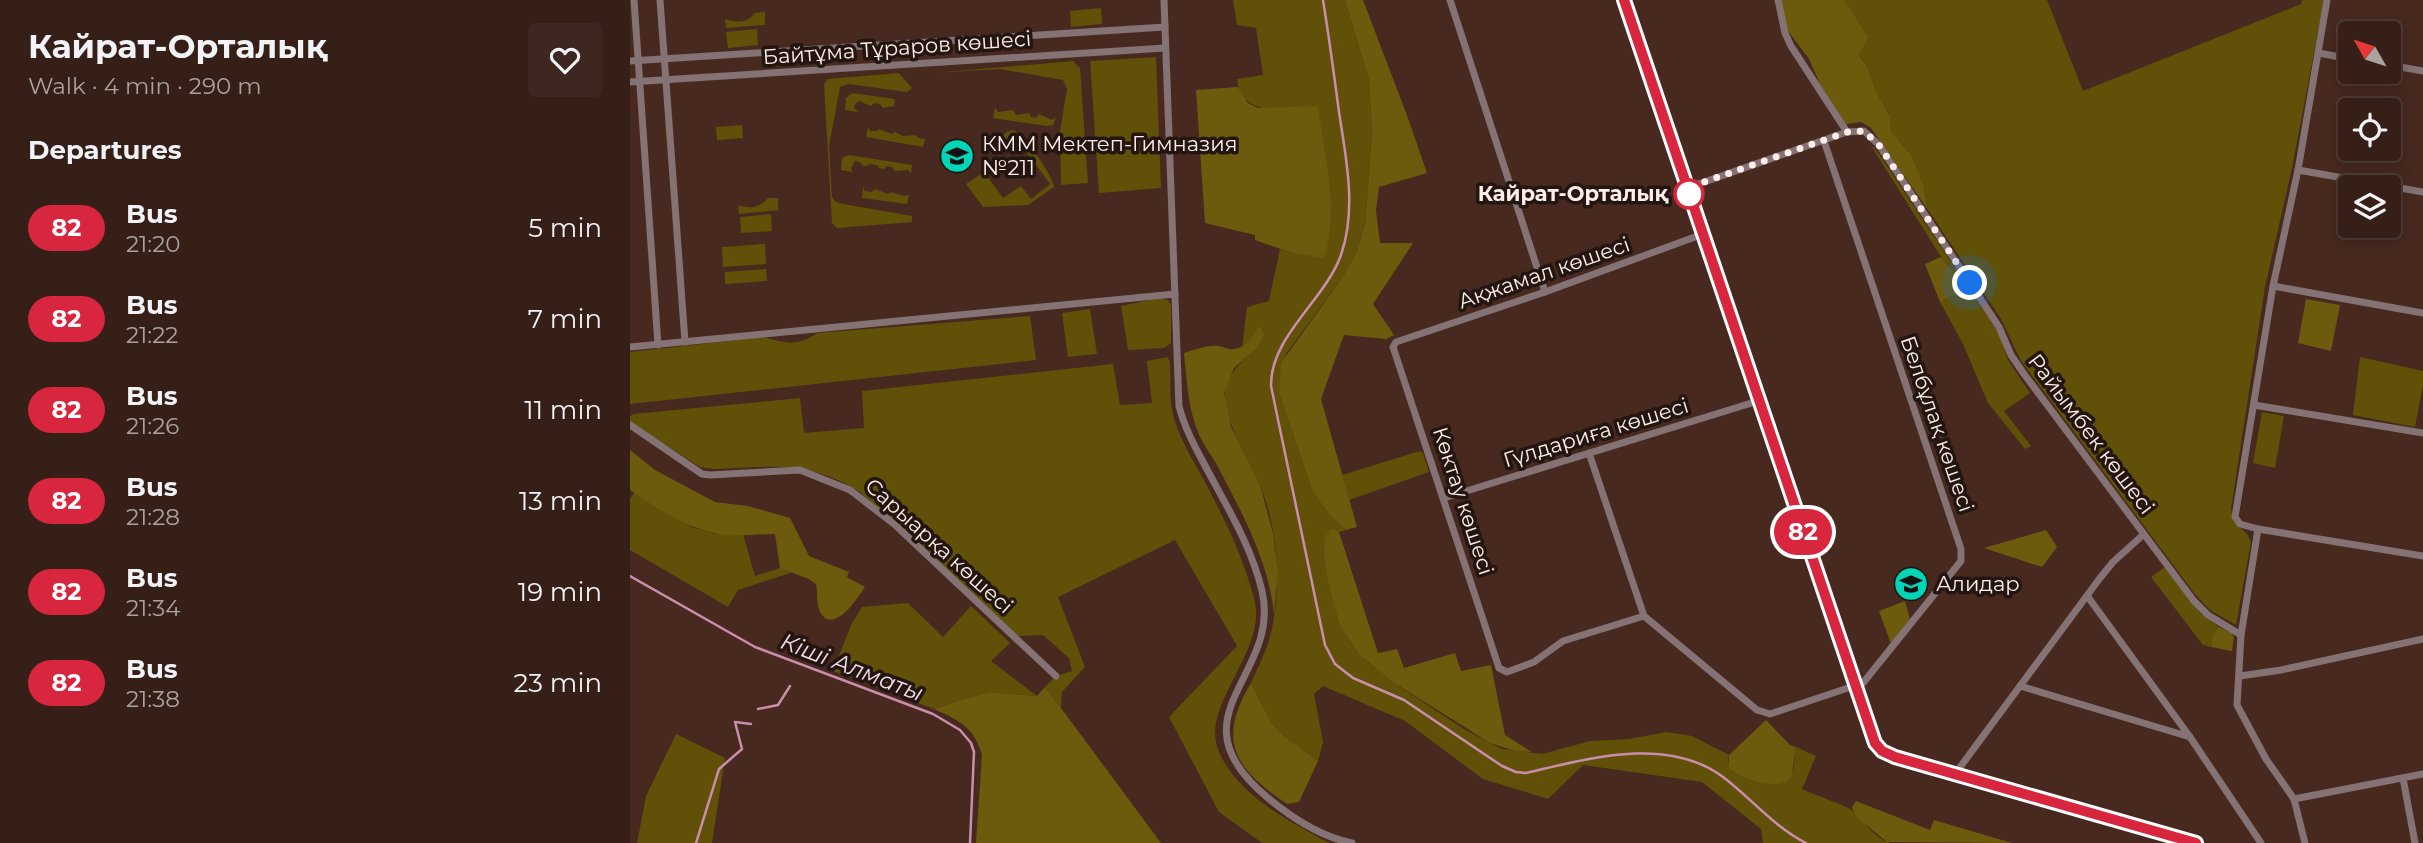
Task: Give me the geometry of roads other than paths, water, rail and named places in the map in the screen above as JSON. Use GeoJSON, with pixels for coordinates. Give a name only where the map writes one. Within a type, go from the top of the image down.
{"type":"FeatureCollection","features":[{"type":"Feature","properties":{"kind":"street"},"geometry":{"type":"LineString","coordinates":[[634,0],[634,61],[639,82],[658,345]]}},
{"type":"Feature","properties":{"kind":"street"},"geometry":{"type":"LineString","coordinates":[[660,0],[685,342]]}},
{"type":"Feature","properties":{"kind":"street"},"geometry":{"type":"LineString","coordinates":[[1164,0],[1177,378],[1182,418],[1244,542],[1261,590],[1264,611],[1261,639],[1228,710],[1226,724],[1229,750],[1246,777],[1275,803],[1330,837],[1352,843]]}},
{"type":"Feature","properties":{"kind":"street"},"geometry":{"type":"LineString","coordinates":[[1450,0],[1545,292]]}},
{"type":"Feature","properties":{"kind":"street"},"geometry":{"type":"LineString","coordinates":[[1624,0],[1854,687],[1878,747],[1895,757],[2196,843]]}},
{"type":"Feature","properties":{"kind":"street"},"geometry":{"type":"LineString","coordinates":[[1687,188],[1847,132],[1791,46],[1785,33],[1778,0]]}},
{"type":"Feature","properties":{"kind":"street"},"geometry":{"type":"LineString","coordinates":[[2327,0],[2298,170],[2273,286],[2235,513],[2240,524],[2258,529],[2423,556]]}},
{"type":"Feature","properties":{"kind":"street","name":"Байтұма Тұраров көшесі"},"geometry":{"type":"LineString","coordinates":[[634,61],[1165,27]]}},
{"type":"Feature","properties":{"kind":"street","name":"Байтұма Тұраров көшесі"},"geometry":{"type":"LineString","coordinates":[[630,82],[1165,48]]}},
{"type":"Feature","properties":{"kind":"street"},"geometry":{"type":"LineString","coordinates":[[2319,53],[2338,57]]}},
{"type":"Feature","properties":{"kind":"street"},"geometry":{"type":"LineString","coordinates":[[2401,67],[2423,71]]}},
{"type":"Feature","properties":{"kind":"street","name":"Райымбек көшесі"},"geometry":{"type":"LineString","coordinates":[[1847,132],[1864,131],[1879,145],[1999,327],[2014,361],[2194,601],[2208,615],[2241,635]]}},
{"type":"Feature","properties":{"kind":"street","name":"Белбұлақ көшесі"},"geometry":{"type":"LineString","coordinates":[[1824,141],[1962,554],[1961,561],[1865,681],[1854,687]]}},
{"type":"Feature","properties":{"kind":"street"},"geometry":{"type":"LineString","coordinates":[[2298,170],[2423,192]]}},
{"type":"Feature","properties":{"kind":"street","name":"Ақжамал көшесі"},"geometry":{"type":"LineString","coordinates":[[1396,342],[1545,292],[1703,234]]}},
{"type":"Feature","properties":{"kind":"street"},"geometry":{"type":"LineString","coordinates":[[2273,286],[2423,313]]}},
{"type":"Feature","properties":{"kind":"street"},"geometry":{"type":"LineString","coordinates":[[630,347],[1175,294]]}},
{"type":"Feature","properties":{"kind":"street","name":"Көктау көшесі"},"geometry":{"type":"LineString","coordinates":[[1396,342],[1394,347],[1496,664],[1501,671],[1507,672],[1527,665],[1563,641],[1644,616]]}},
{"type":"Feature","properties":{"kind":"street","name":"Гүлдариға көшесі"},"geometry":{"type":"LineString","coordinates":[[1444,498],[1758,401]]}},
{"type":"Feature","properties":{"kind":"street"},"geometry":{"type":"LineString","coordinates":[[2254,405],[2423,433]]}},
{"type":"Feature","properties":{"kind":"street","name":"Сарыарқа көшесі"},"geometry":{"type":"LineString","coordinates":[[630,425],[702,474],[800,470],[845,486],[894,524],[1056,676]]}},
{"type":"Feature","properties":{"kind":"street"},"geometry":{"type":"LineString","coordinates":[[1589,453],[1644,616],[1762,713],[1770,714],[1854,687]]}},
{"type":"Feature","properties":{"kind":"street"},"geometry":{"type":"LineString","coordinates":[[2258,529],[2241,635],[2237,705],[2266,759],[2294,799],[2305,843]]}},
{"type":"Feature","properties":{"kind":"street"},"geometry":{"type":"LineString","coordinates":[[1955,774],[2113,562],[2144,534]]}},
{"type":"Feature","properties":{"kind":"street"},"geometry":{"type":"LineString","coordinates":[[2088,597],[2190,737],[2261,843]]}},
{"type":"Feature","properties":{"kind":"street"},"geometry":{"type":"LineString","coordinates":[[2240,676],[2281,670],[2423,639]]}},
{"type":"Feature","properties":{"kind":"street"},"geometry":{"type":"LineString","coordinates":[[2020,686],[2190,737]]}},
{"type":"Feature","properties":{"kind":"street"},"geometry":{"type":"LineString","coordinates":[[2294,799],[2423,774]]}},
{"type":"Feature","properties":{"kind":"street"},"geometry":{"type":"LineString","coordinates":[[2403,778],[2415,843]]}},
{"type":"Feature","properties":{"kind":"waterway"},"geometry":{"type":"LineString","coordinates":[[1323,0],[1349,184],[1346,238],[1333,272],[1279,351],[1271,386],[1325,645],[1335,664],[1353,678],[1404,700],[1502,766],[1516,772],[1526,773],[1626,754],[1677,757],[1701,764],[1723,777],[1773,821],[1806,843]]}},
{"type":"Feature","properties":{"kind":"waterway","name":"Кіші Алматы"},"geometry":{"type":"LineString","coordinates":[[630,576],[755,647],[933,714],[960,730],[971,743],[974,752],[970,843]]}},
{"type":"Feature","properties":{"kind":"waterway"},"geometry":{"type":"LineString","coordinates":[[758,709],[778,705],[790,686]]}},
{"type":"Feature","properties":{"kind":"waterway"},"geometry":{"type":"LineString","coordinates":[[696,843],[719,769],[742,749],[735,722],[751,724]]}},
{"type":"Feature","properties":{"kind":"place","name":"КММ Мектеп-Гимназия №211"},"geometry":{"type":"Point","coordinates":[957,156]}},
{"type":"Feature","properties":{"kind":"place","name":"Кайрат-Орталық"},"geometry":{"type":"Point","coordinates":[1689,194]}},
{"type":"Feature","properties":{"kind":"place","name":"Алидар"},"geometry":{"type":"Point","coordinates":[1911,584]}}]}
